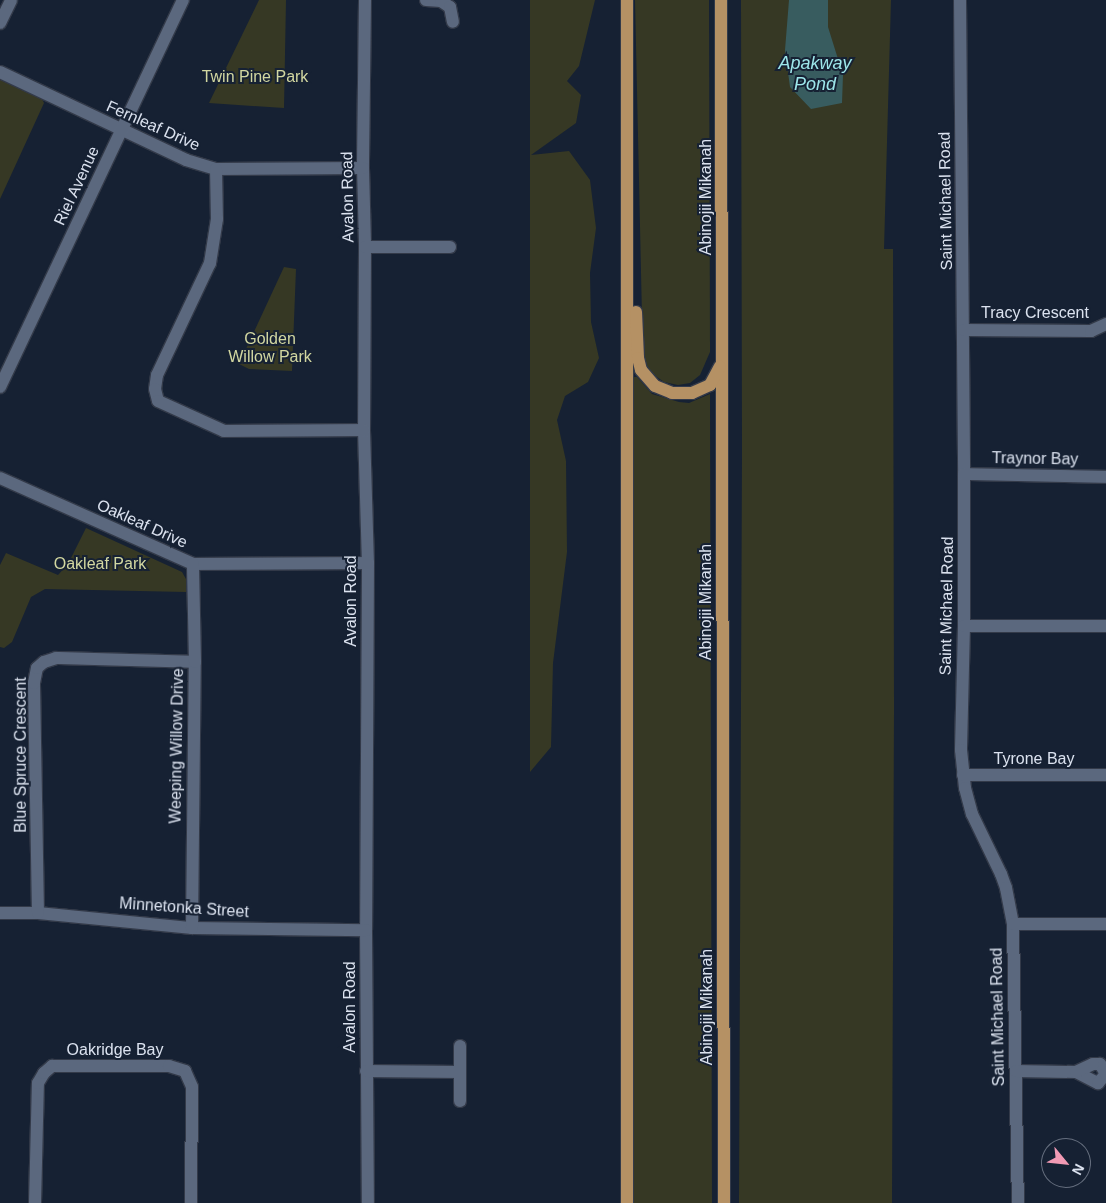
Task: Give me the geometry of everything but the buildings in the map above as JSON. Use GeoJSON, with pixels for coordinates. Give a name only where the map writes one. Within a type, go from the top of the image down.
{"type":"FeatureCollection","features":[{"type":"Feature","properties":{"kind":"main road"},"geometry":{"type":"LineString","coordinates":[[627,0],[627,1203]]}},
{"type":"Feature","properties":{"kind":"main road","name":"Abinojii Mikanah"},"geometry":{"type":"LineString","coordinates":[[721,0],[724,1203]]}},
{"type":"Feature","properties":{"kind":"main road"},"geometry":{"type":"LineString","coordinates":[[627,177],[635,254],[638,358],[641,370],[649,381],[663,390],[672,393],[692,393],[710,385],[717,376],[722,358]]}},
{"type":"Feature","properties":{"kind":"street"},"geometry":{"type":"LineString","coordinates":[[0,23],[11,0]]}},
{"type":"Feature","properties":{"kind":"street","name":"Riel Avenue"},"geometry":{"type":"LineString","coordinates":[[0,387],[183,0]]}},
{"type":"Feature","properties":{"kind":"street","name":"Avalon Road"},"geometry":{"type":"LineString","coordinates":[[365,0],[363,168],[365,247],[364,430],[368,564],[366,930],[368,1203]]}},
{"type":"Feature","properties":{"kind":"street"},"geometry":{"type":"LineString","coordinates":[[426,0],[441,0],[450,7],[453,22]]}},
{"type":"Feature","properties":{"kind":"street","name":"Saint Michael Road"},"geometry":{"type":"LineString","coordinates":[[960,0],[964,330],[964,626],[961,750],[963,775],[972,814],[1006,888],[1013,924],[1018,1203]]}},
{"type":"Feature","properties":{"kind":"street","name":"Fernleaf Drive"},"geometry":{"type":"LineString","coordinates":[[0,72],[186,160],[216,169],[363,168]]}},
{"type":"Feature","properties":{"kind":"street"},"geometry":{"type":"LineString","coordinates":[[216,169],[217,219],[210,262],[157,374],[155,389],[158,401],[224,431],[364,430]]}},
{"type":"Feature","properties":{"kind":"street"},"geometry":{"type":"LineString","coordinates":[[365,247],[450,247]]}},
{"type":"Feature","properties":{"kind":"street","name":"Tracy Crescent"},"geometry":{"type":"LineString","coordinates":[[964,330],[1091,331],[1106,324]]}},
{"type":"Feature","properties":{"kind":"street","name":"Traynor Bay"},"geometry":{"type":"LineString","coordinates":[[964,474],[1106,477]]}},
{"type":"Feature","properties":{"kind":"street","name":"Oakleaf Drive"},"geometry":{"type":"LineString","coordinates":[[0,478],[193,564],[368,564]]}},
{"type":"Feature","properties":{"kind":"street","name":"Weeping Willow Drive"},"geometry":{"type":"LineString","coordinates":[[192,928],[193,564]]}},
{"type":"Feature","properties":{"kind":"street"},"geometry":{"type":"LineString","coordinates":[[964,626],[1106,626]]}},
{"type":"Feature","properties":{"kind":"street","name":"Blue Spruce Crescent"},"geometry":{"type":"LineString","coordinates":[[38,912],[34,683],[37,668],[44,662],[56,658],[194,662]]}},
{"type":"Feature","properties":{"kind":"street","name":"Tyrone Bay"},"geometry":{"type":"LineString","coordinates":[[963,775],[1106,775]]}},
{"type":"Feature","properties":{"kind":"street","name":"Minnetonka Street"},"geometry":{"type":"LineString","coordinates":[[0,913],[38,912],[192,928],[366,930]]}},
{"type":"Feature","properties":{"kind":"street"},"geometry":{"type":"LineString","coordinates":[[1013,924],[1106,924]]}},
{"type":"Feature","properties":{"kind":"street"},"geometry":{"type":"LineString","coordinates":[[460,1046],[460,1101]]}},
{"type":"Feature","properties":{"kind":"street","name":"Oakridge Bay"},"geometry":{"type":"LineString","coordinates":[[35,1203],[38,1083],[44,1073],[52,1066],[169,1066],[185,1071],[192,1087],[191,1203]]}},
{"type":"Feature","properties":{"kind":"street"},"geometry":{"type":"LineString","coordinates":[[366,1071],[460,1072]]}},
{"type":"Feature","properties":{"kind":"street"},"geometry":{"type":"LineString","coordinates":[[1016,1071],[1076,1072]]}},
{"type":"Feature","properties":{"kind":"green space","name":"Twin Pine Park"},"geometry":{"type":"Polygon","coordinates":[[[259,0],[286,0],[284,108],[209,103],[259,0]]]}},
{"type":"Feature","properties":{"kind":"green space"},"geometry":{"type":"Polygon","coordinates":[[[530,0],[595,0],[579,66],[567,81],[581,95],[576,123],[531,155],[569,151],[590,180],[596,228],[590,273],[591,322],[599,358],[588,382],[565,396],[557,420],[566,461],[567,552],[553,663],[551,747],[530,772],[530,0]]]}},
{"type":"Feature","properties":{"kind":"green space"},"geometry":{"type":"Polygon","coordinates":[[[635,0],[709,0],[710,352],[700,375],[690,383],[678,385],[664,382],[650,372],[643,362],[635,0]]]}},
{"type":"Feature","properties":{"kind":"green space"},"geometry":{"type":"Polygon","coordinates":[[[741,0],[891,0],[884,249],[893,249],[892,1203],[739,1203],[742,451],[741,0]]]}},
{"type":"Feature","properties":{"kind":"green space"},"geometry":{"type":"Polygon","coordinates":[[[0,79],[42,99],[44,103],[0,199],[0,79]]]}},
{"type":"Feature","properties":{"kind":"green space","name":"Golden Willow Park"},"geometry":{"type":"Polygon","coordinates":[[[284,267],[296,269],[292,371],[249,369],[239,364],[284,267]]]}},
{"type":"Feature","properties":{"kind":"green space"},"geometry":{"type":"Polygon","coordinates":[[[632,377],[637,377],[652,394],[679,402],[689,403],[710,394],[712,1203],[633,1203],[632,377]]]}},
{"type":"Feature","properties":{"kind":"green space","name":"Oakleaf Park"},"geometry":{"type":"Polygon","coordinates":[[[86,528],[182,572],[186,579],[186,592],[45,589],[31,597],[12,642],[4,648],[0,647],[0,565],[6,553],[58,575],[68,564],[86,528]]]}},
{"type":"Feature","properties":{"kind":"water","name":"Apakway Pond"},"geometry":{"type":"Polygon","coordinates":[[[789,0],[828,0],[828,27],[843,75],[842,103],[811,109],[790,87],[785,50],[789,0]]]}}]}
